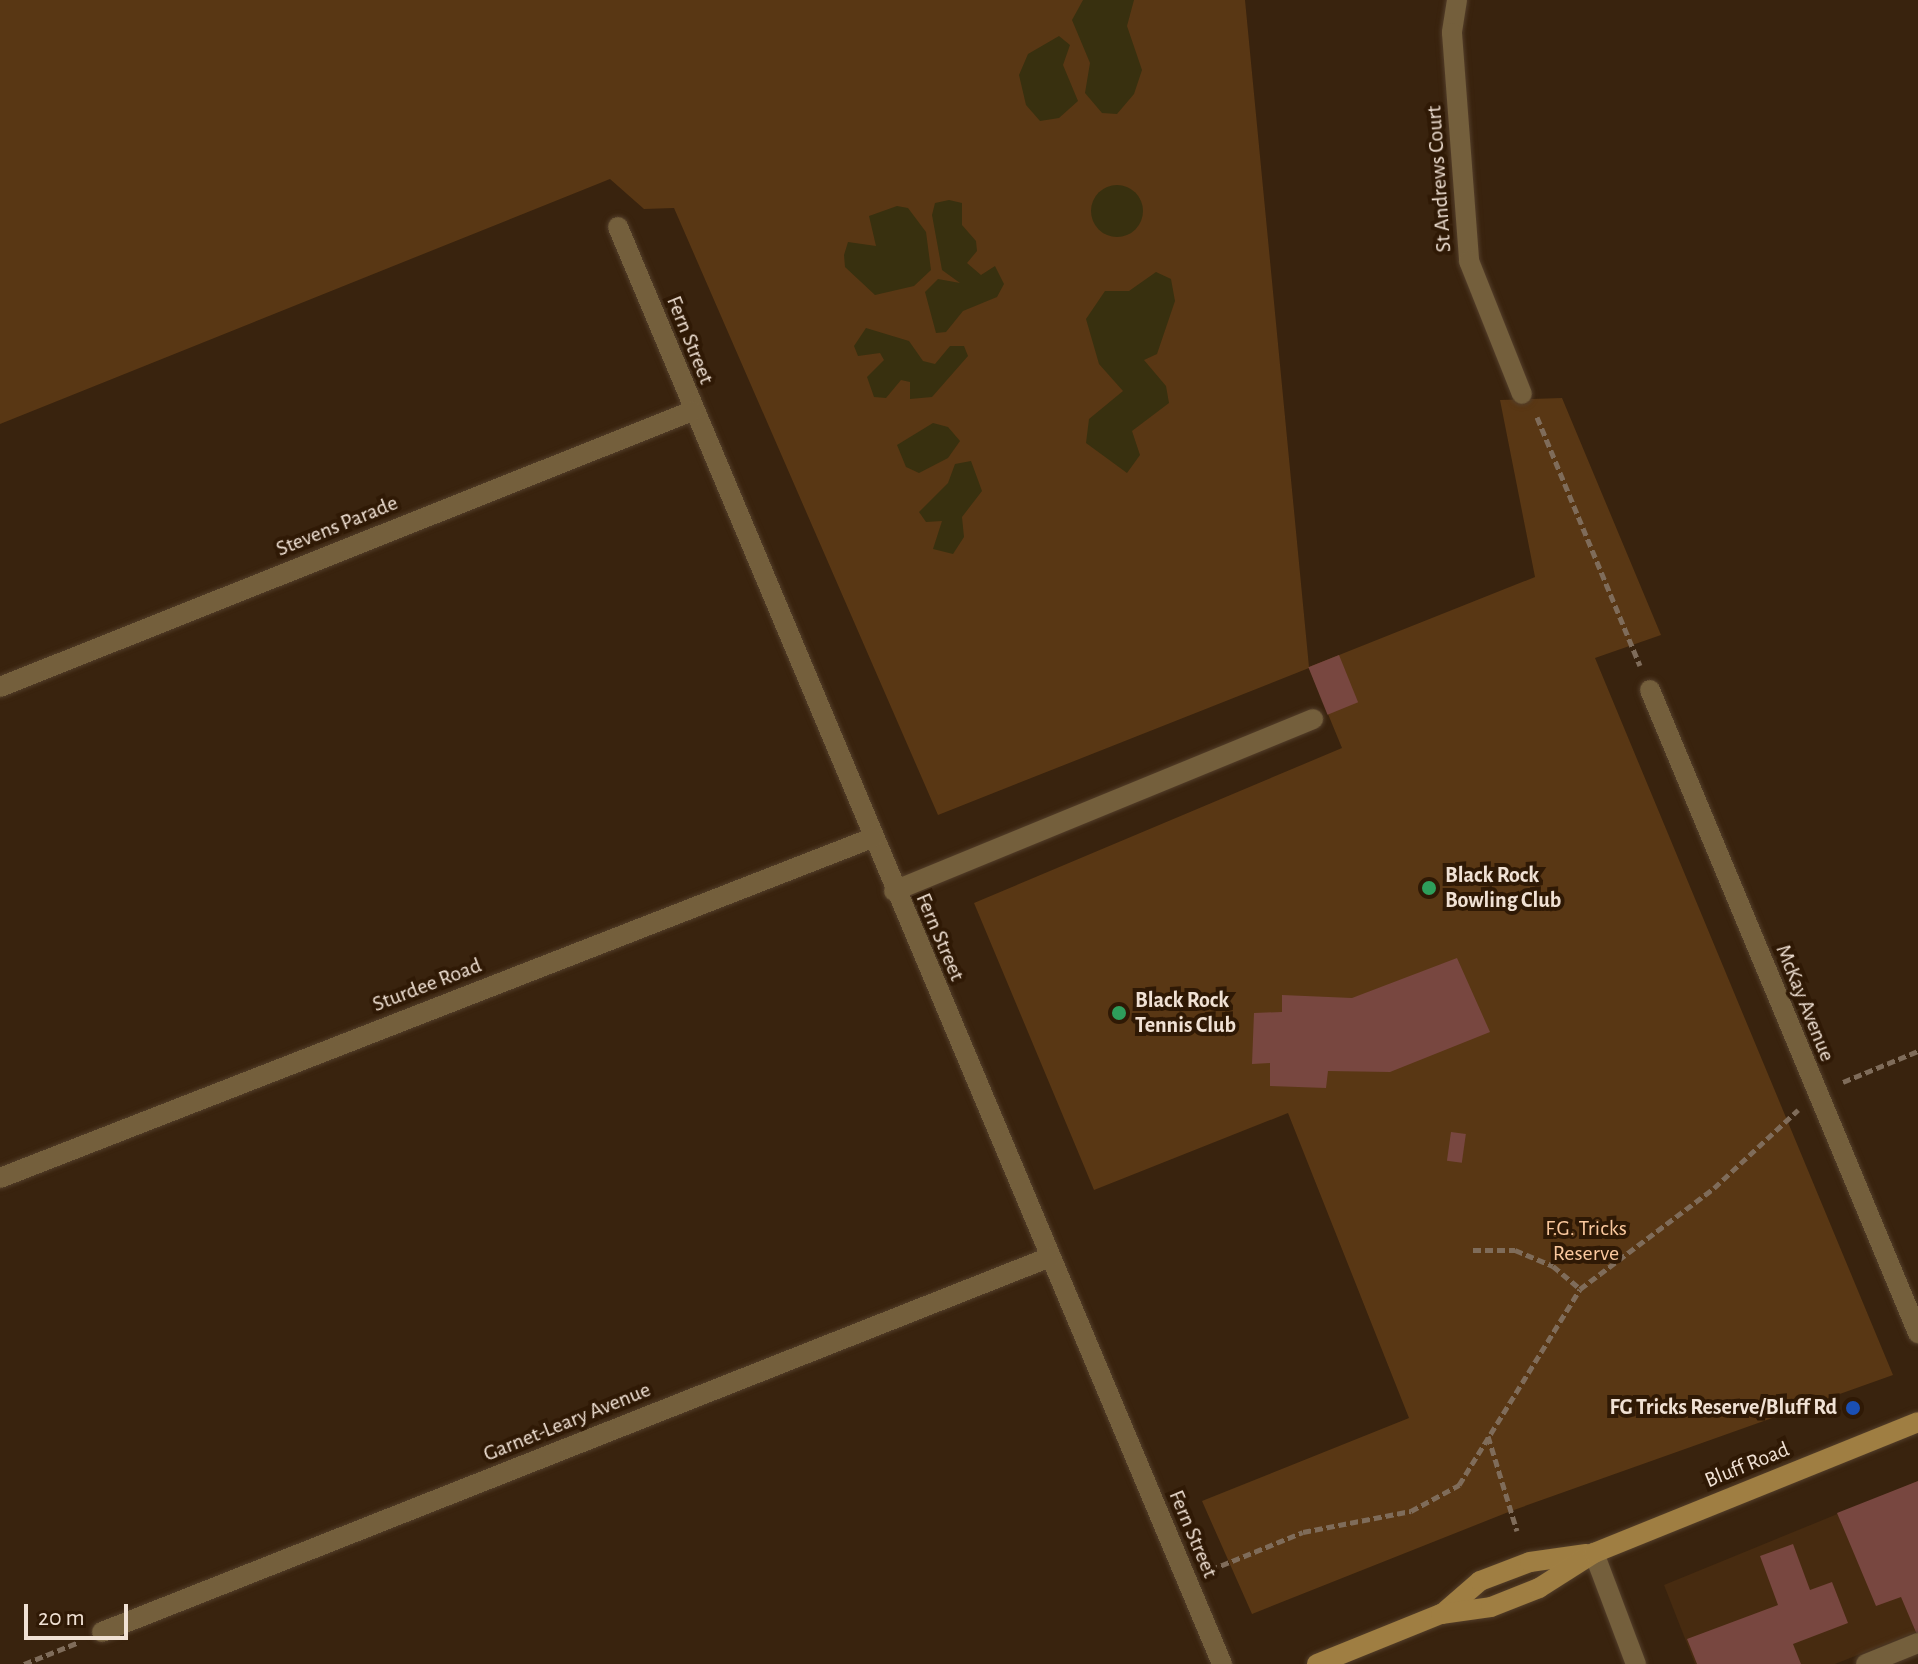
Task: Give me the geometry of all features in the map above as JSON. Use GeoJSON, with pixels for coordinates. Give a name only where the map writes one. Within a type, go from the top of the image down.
{"type":"FeatureCollection","features":[{"type":"Feature","properties":{"kind":"main road","name":"Bluff Road"},"geometry":{"type":"LineString","coordinates":[[1317,1664],[1441,1614],[1480,1581],[1530,1562],[1594,1553],[1918,1422]]}},
{"type":"Feature","properties":{"kind":"street","name":"St Andrews Court"},"geometry":{"type":"LineString","coordinates":[[1457,0],[1452,33],[1469,261],[1522,394]]}},
{"type":"Feature","properties":{"kind":"street","name":"Fern Street"},"geometry":{"type":"LineString","coordinates":[[618,227],[692,411],[1222,1664]]}},
{"type":"Feature","properties":{"kind":"street","name":"Stevens Parade"},"geometry":{"type":"LineString","coordinates":[[0,687],[692,411]]}},
{"type":"Feature","properties":{"kind":"street","name":"McKay Avenue"},"geometry":{"type":"LineString","coordinates":[[1650,690],[1815,1093],[1918,1333]]}},
{"type":"Feature","properties":{"kind":"street"},"geometry":{"type":"LineString","coordinates":[[894,891],[1313,719]]}},
{"type":"Feature","properties":{"kind":"street","name":"Sturdee Road"},"geometry":{"type":"LineString","coordinates":[[0,1178],[872,838]]}},
{"type":"Feature","properties":{"kind":"street","name":"Garnet-Leary Avenue"},"geometry":{"type":"LineString","coordinates":[[102,1632],[1050,1257]]}},
{"type":"Feature","properties":{"kind":"street"},"geometry":{"type":"LineString","coordinates":[[1594,1553],[1636,1664]]}},
{"type":"Feature","properties":{"kind":"street"},"geometry":{"type":"LineString","coordinates":[[1866,1664],[1918,1643]]}},
{"type":"Feature","properties":{"kind":"path"},"geometry":{"type":"LineString","coordinates":[[1541,406],[1536,419],[1650,690]]}},
{"type":"Feature","properties":{"kind":"path"},"geometry":{"type":"LineString","coordinates":[[1187,1579],[1303,1532],[1411,1511],[1459,1485],[1580,1289],[1714,1188],[1815,1093],[1918,1051]]}},
{"type":"Feature","properties":{"kind":"path"},"geometry":{"type":"LineString","coordinates":[[1473,1250],[1515,1250],[1553,1266],[1580,1289]]}},
{"type":"Feature","properties":{"kind":"path"},"geometry":{"type":"LineString","coordinates":[[1488,1435],[1517,1531]]}},
{"type":"Feature","properties":{"kind":"path"},"geometry":{"type":"LineString","coordinates":[[24,1664],[102,1632]]}},
{"type":"Feature","properties":{"kind":"shaded area"},"geometry":{"type":"Polygon","coordinates":[[[1918,1481],[1918,1631],[1835,1664],[1695,1664],[1664,1585],[1918,1481]]]}},
{"type":"Feature","properties":{"kind":"green space","name":"F.G. Tricks Reserve"},"geometry":{"type":"Polygon","coordinates":[[[0,0],[1245,0],[1309,667],[1535,577],[1500,400],[1562,398],[1661,635],[1595,658],[1893,1375],[1511,1511],[1252,1614],[1202,1501],[1409,1418],[1288,1113],[1094,1190],[974,903],[1342,748],[1309,668],[938,815],[674,208],[644,209],[610,179],[0,424],[0,0]]]}},
{"type":"Feature","properties":{"kind":"sand"},"geometry":{"type":"Polygon","coordinates":[[[1083,0],[1134,0],[1127,26],[1142,70],[1134,94],[1117,114],[1102,113],[1085,93],[1090,63],[1072,20],[1083,0]]]}},
{"type":"Feature","properties":{"kind":"sand"},"geometry":{"type":"Polygon","coordinates":[[[1059,36],[1070,45],[1063,65],[1078,101],[1059,118],[1040,121],[1026,105],[1019,75],[1028,54],[1059,36]]]}},
{"type":"Feature","properties":{"kind":"sand"},"geometry":{"type":"Polygon","coordinates":[[[1117,185],[1135,193],[1143,211],[1135,229],[1117,237],[1099,229],[1091,211],[1099,193],[1117,185]]]}},
{"type":"Feature","properties":{"kind":"sand"},"geometry":{"type":"Polygon","coordinates":[[[949,200],[962,203],[962,225],[976,241],[977,251],[967,263],[981,275],[995,266],[1004,284],[997,297],[963,311],[946,332],[936,333],[925,292],[938,279],[960,283],[942,270],[932,215],[935,203],[949,200]]]}},
{"type":"Feature","properties":{"kind":"sand"},"geometry":{"type":"Polygon","coordinates":[[[897,206],[908,208],[926,232],[931,270],[914,286],[875,295],[845,267],[844,255],[848,242],[876,246],[869,216],[897,206]]]}},
{"type":"Feature","properties":{"kind":"sand"},"geometry":{"type":"Polygon","coordinates":[[[1156,272],[1171,279],[1175,301],[1157,354],[1144,360],[1166,386],[1169,403],[1132,431],[1140,455],[1127,473],[1086,443],[1089,419],[1123,391],[1099,364],[1086,319],[1105,291],[1129,291],[1156,272]]]}},
{"type":"Feature","properties":{"kind":"sand"},"geometry":{"type":"Polygon","coordinates":[[[866,328],[909,341],[923,361],[935,364],[950,346],[964,346],[968,356],[932,397],[910,399],[910,382],[901,380],[886,398],[874,397],[867,377],[884,360],[880,353],[858,356],[854,346],[866,328]]]}},
{"type":"Feature","properties":{"kind":"sand"},"geometry":{"type":"Polygon","coordinates":[[[933,423],[948,427],[960,441],[948,458],[919,473],[906,467],[897,445],[933,423]]]}},
{"type":"Feature","properties":{"kind":"sand"},"geometry":{"type":"Polygon","coordinates":[[[971,461],[982,491],[962,517],[964,537],[953,554],[933,549],[942,521],[926,522],[919,512],[948,483],[955,464],[971,461]]]}},
{"type":"Feature","properties":{"kind":"building"},"geometry":{"type":"Polygon","coordinates":[[[1339,655],[1358,702],[1328,715],[1308,667],[1339,655]]]}},
{"type":"Feature","properties":{"kind":"building"},"geometry":{"type":"Polygon","coordinates":[[[1457,958],[1490,1032],[1390,1072],[1328,1071],[1326,1088],[1270,1086],[1270,1063],[1252,1064],[1254,1013],[1282,1012],[1282,995],[1352,998],[1457,958]]]}},
{"type":"Feature","properties":{"kind":"building"},"geometry":{"type":"Polygon","coordinates":[[[1451,1132],[1466,1134],[1462,1163],[1447,1161],[1451,1132]]]}},
{"type":"Feature","properties":{"kind":"building"},"geometry":{"type":"Polygon","coordinates":[[[1918,1481],[1918,1637],[1901,1597],[1876,1606],[1837,1513],[1918,1481]]]}},
{"type":"Feature","properties":{"kind":"building"},"geometry":{"type":"Polygon","coordinates":[[[1793,1544],[1810,1590],[1832,1582],[1848,1623],[1793,1644],[1801,1664],[1697,1664],[1687,1639],[1778,1605],[1760,1556],[1793,1544]]]}},
{"type":"Feature","properties":{"kind":"place","name":"Black Rock Bowling Club"},"geometry":{"type":"Point","coordinates":[1429,888]}},
{"type":"Feature","properties":{"kind":"place","name":"Black Rock Tennis Club"},"geometry":{"type":"Point","coordinates":[1119,1013]}},
{"type":"Feature","properties":{"kind":"place","name":"FG Tricks Reserve/Bluff Rd"},"geometry":{"type":"Point","coordinates":[1853,1408]}}]}
